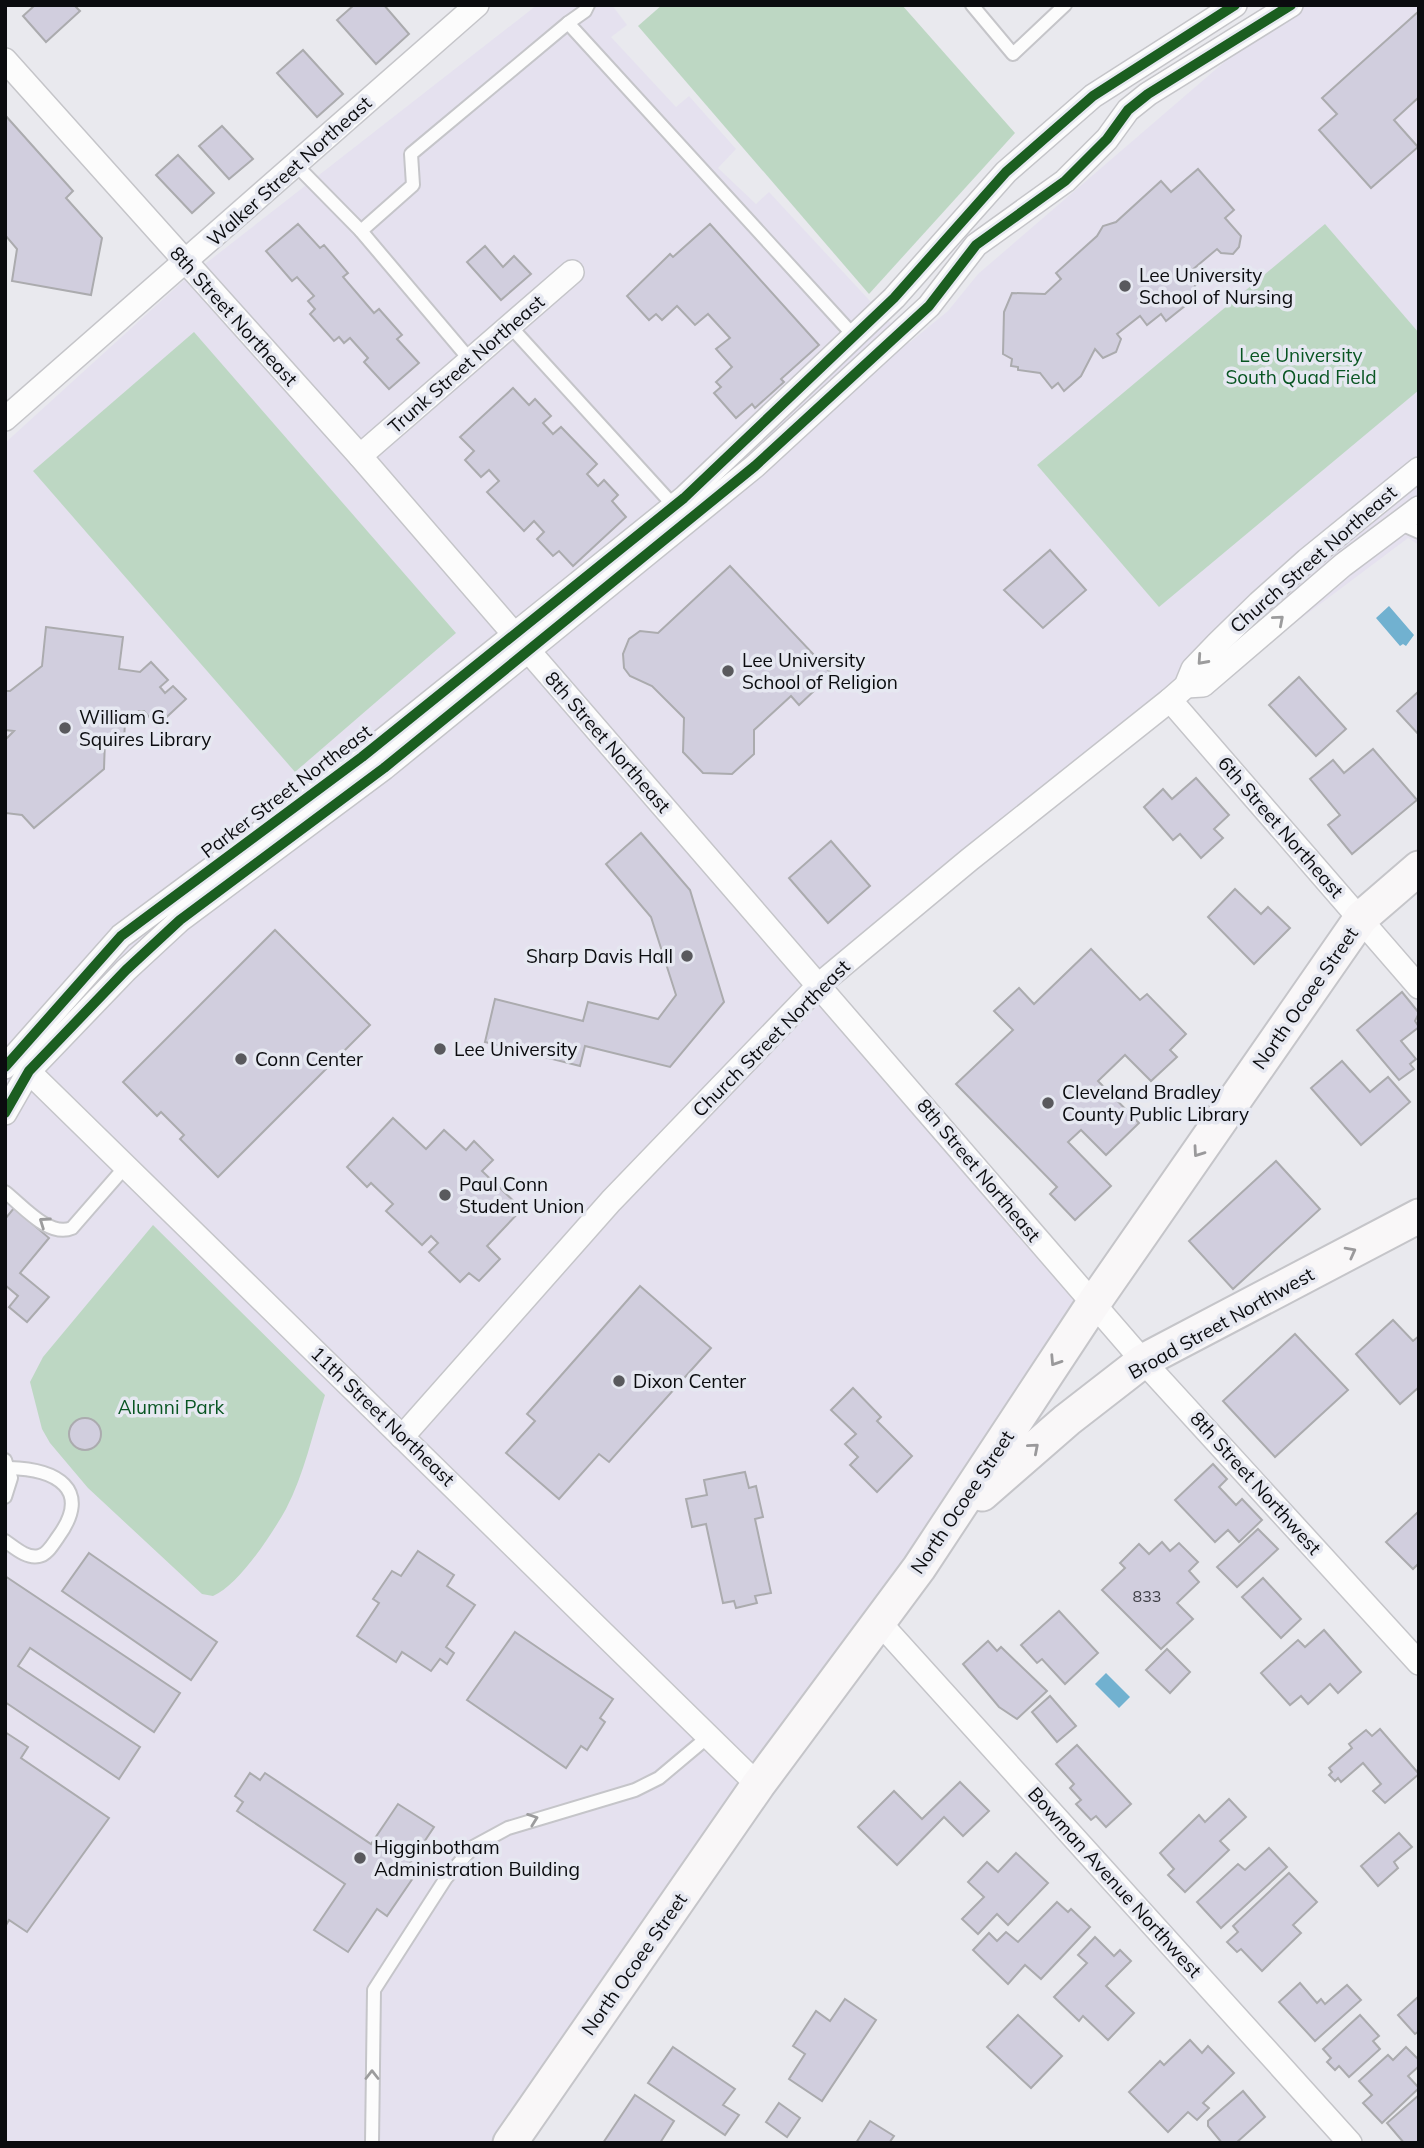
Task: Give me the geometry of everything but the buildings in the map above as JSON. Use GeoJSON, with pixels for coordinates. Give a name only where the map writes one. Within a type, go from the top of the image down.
{"type":"FeatureCollection","features":[{"type":"Feature","properties":{"kind":"main road","name":"North Ocoee Street"},"geometry":{"type":"LineString","coordinates":[[519,2140],[758,1785],[919,1568],[1093,1304],[1361,918],[1419,868]]}},
{"type":"Feature","properties":{"kind":"main road","name":"Broad Street Northwest"},"geometry":{"type":"LineString","coordinates":[[919,1568],[992,1484],[1067,1420],[1143,1361],[1419,1216]]}},
{"type":"Feature","properties":{"kind":"street","name":"Walker Street Northeast"},"geometry":{"type":"LineString","coordinates":[[5,419],[477,5]]}},
{"type":"Feature","properties":{"kind":"street","name":"Parker Street Northeast"},"geometry":{"type":"LineString","coordinates":[[520,641],[605,562],[674,506],[855,337],[931,260],[1006,172],[1093,96],[1236,5]]}},
{"type":"Feature","properties":{"kind":"street","name":"Parker Street Northeast"},"geometry":{"type":"LineString","coordinates":[[5,1112],[13,1061],[121,936],[520,641],[639,563],[764,457],[929,306],[976,246],[1065,181],[1107,139],[1128,110],[1148,94],[1291,5]]}},
{"type":"Feature","properties":{"kind":"street","name":"8th Street Northeast"},"geometry":{"type":"LineString","coordinates":[[5,60],[360,456],[820,984],[1093,1304]]}},
{"type":"Feature","properties":{"kind":"street","name":"Trunk Street Northeast"},"geometry":{"type":"LineString","coordinates":[[360,456],[572,272]]}},
{"type":"Feature","properties":{"kind":"street","name":"Church Street Northeast"},"geometry":{"type":"LineString","coordinates":[[402,1437],[611,1201],[820,984],[1178,693],[1193,669],[1259,603],[1307,560],[1419,469]]}},
{"type":"Feature","properties":{"kind":"street","name":"Church Street Northeast"},"geometry":{"type":"LineString","coordinates":[[1178,693],[1203,685],[1343,565],[1409,528],[1419,508]]}},
{"type":"Feature","properties":{"kind":"street","name":"6th Street Northeast"},"geometry":{"type":"LineString","coordinates":[[1178,693],[1419,987]]}},
{"type":"Feature","properties":{"kind":"street","name":"11th Street Northeast"},"geometry":{"type":"LineString","coordinates":[[13,1061],[126,1166],[758,1785]]}},
{"type":"Feature","properties":{"kind":"street","name":"8th Street Northwest"},"geometry":{"type":"LineString","coordinates":[[1093,1304],[1416,1655]]}},
{"type":"Feature","properties":{"kind":"street","name":"Bowman Avenue Northwest"},"geometry":{"type":"LineString","coordinates":[[879,1622],[1350,2143]]}},
{"type":"Feature","properties":{"kind":"lane"},"geometry":{"type":"LineString","coordinates":[[361,231],[413,185],[411,154],[585,11],[588,5]]}},
{"type":"Feature","properties":{"kind":"lane"},"geometry":{"type":"LineString","coordinates":[[972,5],[1013,54],[1065,5]]}},
{"type":"Feature","properties":{"kind":"lane"},"geometry":{"type":"LineString","coordinates":[[568,23],[855,337]]}},
{"type":"Feature","properties":{"kind":"lane"},"geometry":{"type":"LineString","coordinates":[[296,165],[361,231],[471,361]]}},
{"type":"Feature","properties":{"kind":"lane"},"geometry":{"type":"LineString","coordinates":[[510,326],[674,506]]}},
{"type":"Feature","properties":{"kind":"lane"},"geometry":{"type":"LineString","coordinates":[[5,1192],[50,1227],[66,1231],[72,1228],[126,1166]]}},
{"type":"Feature","properties":{"kind":"lane"},"geometry":{"type":"LineString","coordinates":[[5,1497],[11,1478],[7,1464],[32,1468],[60,1480],[69,1492],[73,1511],[71,1519],[44,1555],[36,1557],[23,1553],[5,1541]]}},
{"type":"Feature","properties":{"kind":"lane"},"geometry":{"type":"LineString","coordinates":[[372,2143],[374,1990],[446,1878],[474,1847],[508,1828],[635,1790],[659,1778],[709,1736]]}},
{"type":"Feature","properties":{"kind":"shaded area","name":"Lee University"},"geometry":{"type":"Polygon","coordinates":[[[537,5],[612,5],[627,25],[611,37],[676,107],[689,96],[736,149],[718,168],[756,204],[769,192],[909,343],[948,311],[978,274],[1229,58],[1306,5],[1419,5],[1419,545],[1408,538],[1223,677],[1203,685],[820,984],[1093,1304],[500,2143],[5,2143],[5,443],[182,282],[537,5]]]}},
{"type":"Feature","properties":{"kind":"green space"},"geometry":{"type":"Polygon","coordinates":[[[662,5],[902,5],[1015,133],[869,294],[638,26],[662,5]]]}},
{"type":"Feature","properties":{"kind":"green space","name":"Lee University South Quad Field"},"geometry":{"type":"Polygon","coordinates":[[[1325,224],[1419,333],[1419,390],[1159,607],[1037,465],[1325,224]]]}},
{"type":"Feature","properties":{"kind":"green space"},"geometry":{"type":"Polygon","coordinates":[[[194,332],[456,633],[295,772],[33,471],[194,332]]]}},
{"type":"Feature","properties":{"kind":"green space","name":"Alumni Park"},"geometry":{"type":"Polygon","coordinates":[[[153,1225],[325,1395],[303,1468],[286,1509],[264,1545],[244,1570],[213,1596],[202,1594],[88,1488],[50,1443],[42,1429],[30,1382],[43,1357],[153,1225]]]}},
{"type":"Feature","properties":{"kind":"water"},"geometry":{"type":"Polygon","coordinates":[[[1389,606],[1414,635],[1406,646],[1400,646],[1376,618],[1389,606]]]}},
{"type":"Feature","properties":{"kind":"water"},"geometry":{"type":"Polygon","coordinates":[[[1106,1673],[1130,1697],[1119,1708],[1095,1684],[1106,1673]]]}},
{"type":"Feature","properties":{"kind":"cycle path"},"geometry":{"type":"LineString","coordinates":[[5,1067],[121,936],[362,757],[684,498],[894,298],[1006,172],[1093,96],[1235,5]]}},
{"type":"Feature","properties":{"kind":"cycle path"},"geometry":{"type":"LineString","coordinates":[[5,1113],[29,1071],[126,970],[180,920],[384,768],[755,466],[929,306],[976,245],[1065,181],[1107,139],[1128,110],[1148,94],[1291,5]]}},
{"type":"Feature","properties":{"kind":"place","name":"Lee University School of Nursing"},"geometry":{"type":"Point","coordinates":[1125,286]}},
{"type":"Feature","properties":{"kind":"place","name":"Lee University School of Religion"},"geometry":{"type":"Point","coordinates":[728,671]}},
{"type":"Feature","properties":{"kind":"place","name":"William G. Squires Library"},"geometry":{"type":"Point","coordinates":[65,728]}},
{"type":"Feature","properties":{"kind":"place","name":"Sharp Davis Hall"},"geometry":{"type":"Point","coordinates":[687,956]}},
{"type":"Feature","properties":{"kind":"place","name":"Lee University"},"geometry":{"type":"Point","coordinates":[440,1049]}},
{"type":"Feature","properties":{"kind":"place","name":"Conn Center"},"geometry":{"type":"Point","coordinates":[241,1059]}},
{"type":"Feature","properties":{"kind":"place","name":"Cleveland Bradley County Public Library"},"geometry":{"type":"Point","coordinates":[1048,1103]}},
{"type":"Feature","properties":{"kind":"place","name":"Paul Conn Student Union"},"geometry":{"type":"Point","coordinates":[445,1195]}},
{"type":"Feature","properties":{"kind":"place","name":"Dixon Center"},"geometry":{"type":"Point","coordinates":[619,1381]}},
{"type":"Feature","properties":{"kind":"place","name":"Higginbotham Administration Building"},"geometry":{"type":"Point","coordinates":[360,1858]}}]}
